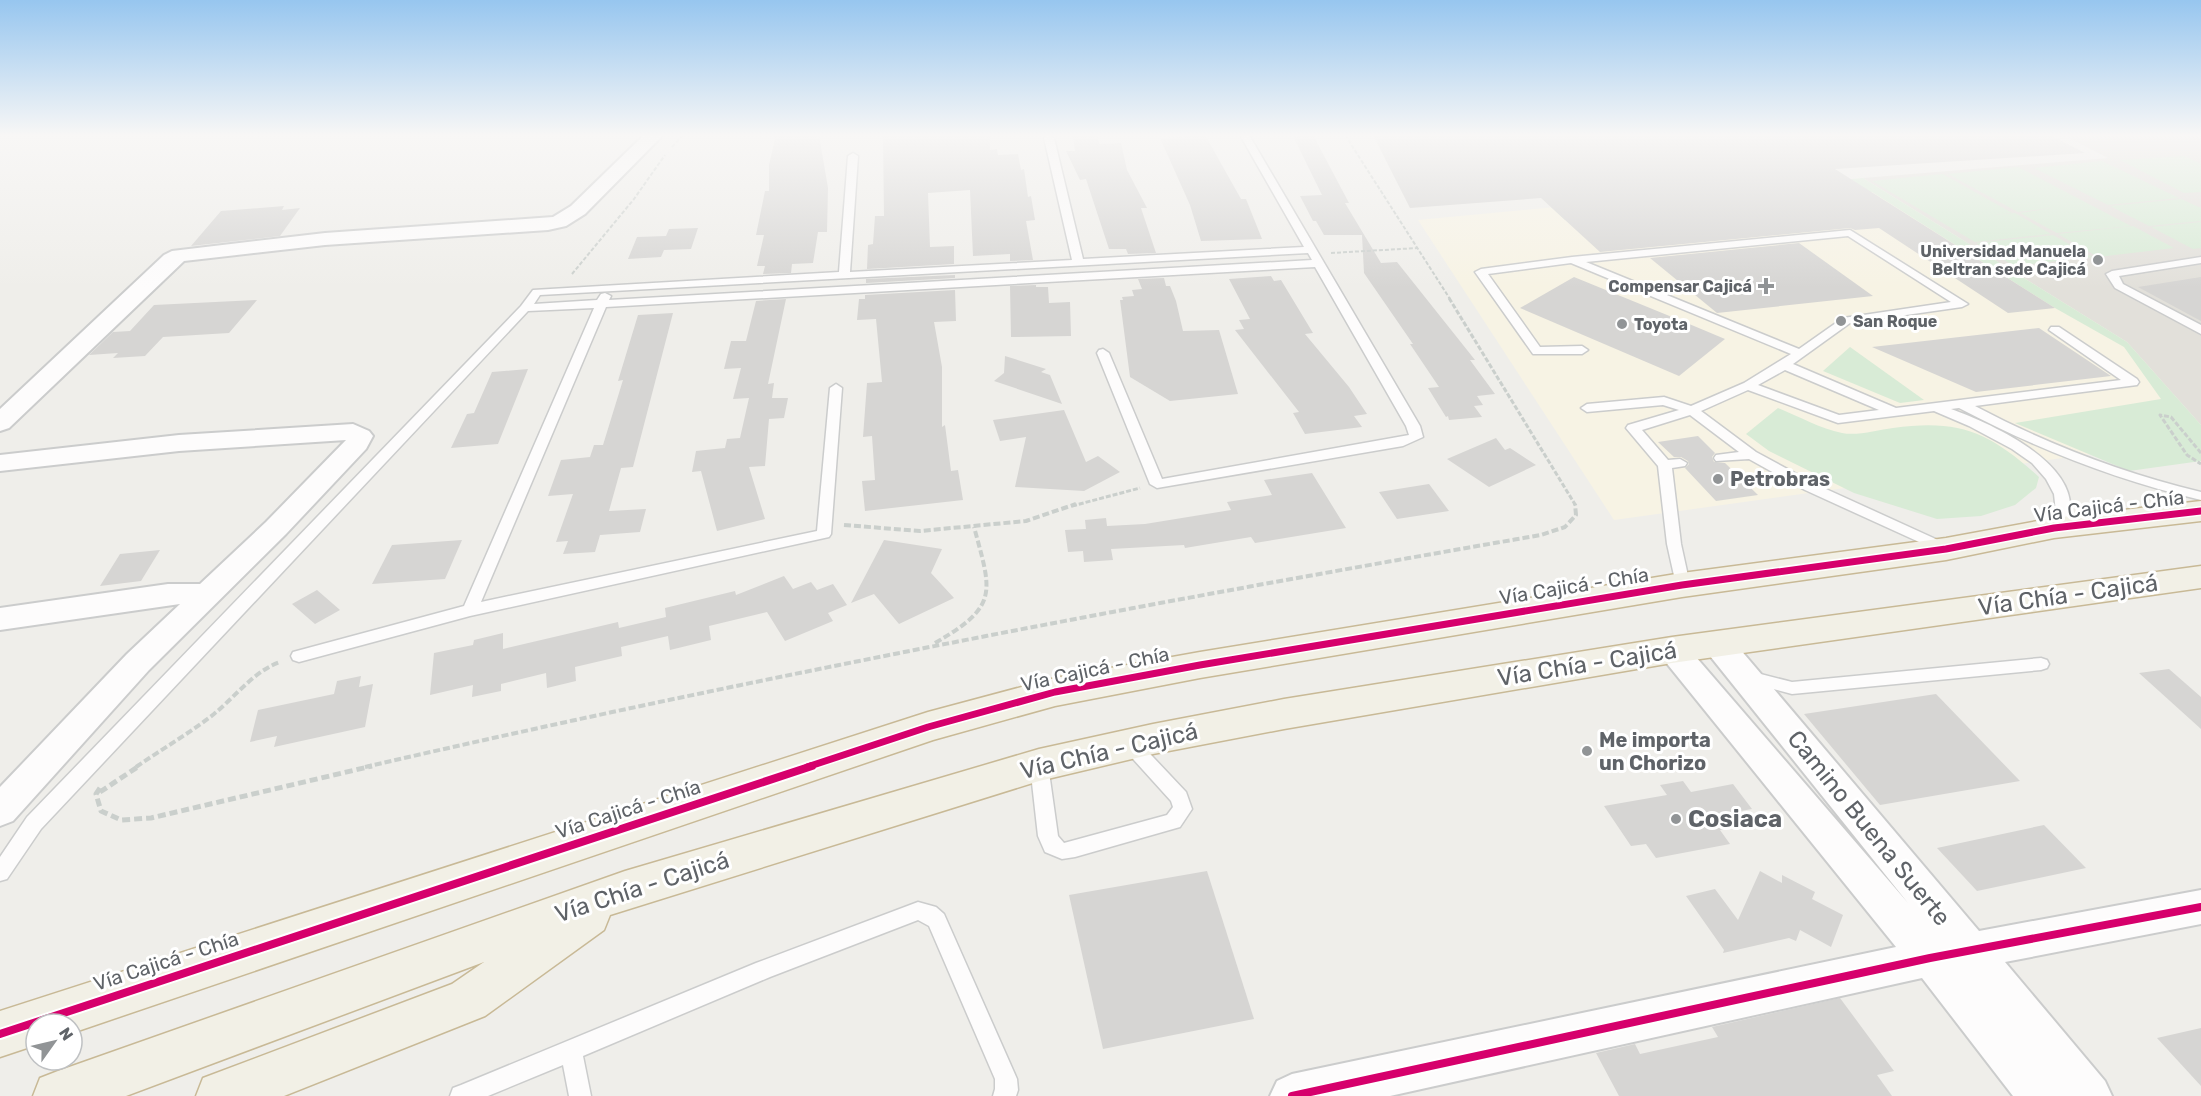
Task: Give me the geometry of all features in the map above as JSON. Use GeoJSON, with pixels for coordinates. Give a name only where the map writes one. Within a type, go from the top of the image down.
{"type":"FeatureCollection","features":[{"type":"Feature","properties":{"kind":"highway","name":"Vía Cajicá - Chía"},"geometry":{"type":"LineString","coordinates":[[0,1034],[928,726],[1055,692],[1200,665],[1682,585],[1946,549],[2054,528],[2199,508]]}},
{"type":"Feature","properties":{"kind":"highway","name":"Vía Chía - Cajicá"},"geometry":{"type":"LineString","coordinates":[[58,1096],[625,890],[1039,765],[1130,744],[1284,714],[1672,650],[2201,577]]}},
{"type":"Feature","properties":{"kind":"highway"},"geometry":{"type":"LineString","coordinates":[[220,1096],[468,1000],[625,890]]}},
{"type":"Feature","properties":{"kind":"street"},"geometry":{"type":"LineString","coordinates":[[0,423],[171,259],[179,255],[325,239],[548,225],[559,222],[578,210],[602,186]]}},
{"type":"Feature","properties":{"kind":"street"},"geometry":{"type":"LineString","coordinates":[[0,463],[179,443],[353,432],[360,436],[357,444],[276,528],[138,662],[0,811]]}},
{"type":"Feature","properties":{"kind":"street"},"geometry":{"type":"LineString","coordinates":[[0,619],[168,594],[196,592],[205,597]]}},
{"type":"Feature","properties":{"kind":"street","name":"Camino Buena Suerte"},"geometry":{"type":"LineString","coordinates":[[1717,643],[2090,1096]]}},
{"type":"Feature","properties":{"kind":"street","name":"Camino Buena Suerte"},"geometry":{"type":"LineString","coordinates":[[1672,650],[1930,958],[2040,1096]]}},
{"type":"Feature","properties":{"kind":"street"},"geometry":{"type":"LineString","coordinates":[[1292,1096],[1930,958],[2201,907]]}},
{"type":"Feature","properties":{"kind":"lane"},"geometry":{"type":"LineString","coordinates":[[844,275],[851,186]]}},
{"type":"Feature","properties":{"kind":"lane"},"geometry":{"type":"LineString","coordinates":[[1060,186],[1078,262]]}},
{"type":"Feature","properties":{"kind":"lane"},"geometry":{"type":"LineString","coordinates":[[1103,353],[1157,484],[1403,442],[1416,437],[1413,426],[1275,186]]}},
{"type":"Feature","properties":{"kind":"lane"},"geometry":{"type":"LineString","coordinates":[[1582,350],[1537,351],[1481,272],[1572,260],[1850,232],[1962,304],[1847,320],[1784,365],[1748,386],[1692,411],[1633,428],[1672,464],[1674,544],[1682,585]]}},
{"type":"Feature","properties":{"kind":"lane"},"geometry":{"type":"LineString","coordinates":[[531,300],[602,302],[970,282],[1315,256]]}},
{"type":"Feature","properties":{"kind":"lane"},"geometry":{"type":"LineString","coordinates":[[0,873],[34,822],[531,300],[609,288],[1078,262],[1315,256]]}},
{"type":"Feature","properties":{"kind":"lane"},"geometry":{"type":"LineString","coordinates":[[1572,260],[1798,353]]}},
{"type":"Feature","properties":{"kind":"lane"},"geometry":{"type":"LineString","coordinates":[[2201,260],[2112,274],[2119,286],[2201,330]]}},
{"type":"Feature","properties":{"kind":"lane"},"geometry":{"type":"LineString","coordinates":[[970,268],[970,282]]}},
{"type":"Feature","properties":{"kind":"lane"},"geometry":{"type":"LineString","coordinates":[[470,610],[609,288]]}},
{"type":"Feature","properties":{"kind":"lane"},"geometry":{"type":"LineString","coordinates":[[1748,386],[1838,419],[2133,382],[2055,330]]}},
{"type":"Feature","properties":{"kind":"lane"},"geometry":{"type":"LineString","coordinates":[[1784,365],[1895,412]]}},
{"type":"Feature","properties":{"kind":"lane"},"geometry":{"type":"LineString","coordinates":[[299,656],[470,610],[824,534],[836,388]]}},
{"type":"Feature","properties":{"kind":"lane"},"geometry":{"type":"LineString","coordinates":[[1587,408],[1664,401],[1692,411],[1751,454],[1810,487],[1946,549]]}},
{"type":"Feature","properties":{"kind":"lane"},"geometry":{"type":"LineString","coordinates":[[1962,404],[2030,439],[2087,463],[2136,479],[2199,508]]}},
{"type":"Feature","properties":{"kind":"lane"},"geometry":{"type":"LineString","coordinates":[[1935,407],[1970,420],[2002,436],[2028,454],[2049,474],[2061,494],[2063,513],[2054,528]]}},
{"type":"Feature","properties":{"kind":"lane"},"geometry":{"type":"LineString","coordinates":[[1721,458],[1751,454]]}},
{"type":"Feature","properties":{"kind":"lane"},"geometry":{"type":"LineString","coordinates":[[1744,675],[1792,688],[2041,664]]}},
{"type":"Feature","properties":{"kind":"lane"},"geometry":{"type":"LineString","coordinates":[[1039,765],[1048,836],[1052,846],[1062,851],[1075,849],[1173,821],[1183,809],[1179,797],[1130,744]]}},
{"type":"Feature","properties":{"kind":"lane"},"geometry":{"type":"LineString","coordinates":[[461,1096],[763,970],[918,911],[938,920],[1005,1079],[1007,1090],[1004,1096]]}},
{"type":"Feature","properties":{"kind":"lane"},"geometry":{"type":"LineString","coordinates":[[571,1050],[580,1096]]}},
{"type":"Feature","properties":{"kind":"path"},"geometry":{"type":"LineString","coordinates":[[531,300],[575,273],[642,186]]}},
{"type":"Feature","properties":{"kind":"path"},"geometry":{"type":"LineString","coordinates":[[106,778],[96,794],[101,811],[122,820],[151,818],[325,776],[934,645],[1218,591],[1542,535],[1573,523],[1577,516],[1577,508],[1378,186]]}},
{"type":"Feature","properties":{"kind":"path"},"geometry":{"type":"LineString","coordinates":[[1315,256],[1418,248]]}},
{"type":"Feature","properties":{"kind":"path"},"geometry":{"type":"LineString","coordinates":[[2201,453],[2171,417],[2160,415],[2187,454],[2201,464]]}},
{"type":"Feature","properties":{"kind":"path"},"geometry":{"type":"LineString","coordinates":[[824,534],[845,525],[903,531],[1026,521],[1084,502],[1157,484]]}},
{"type":"Feature","properties":{"kind":"path"},"geometry":{"type":"LineString","coordinates":[[934,645],[973,619],[985,602],[988,590],[974,527]]}},
{"type":"Feature","properties":{"kind":"path"},"geometry":{"type":"LineString","coordinates":[[96,794],[214,714],[271,665],[299,656]]}},
{"type":"Feature","properties":{"kind":"shaded area","name":"San Roque"},"geometry":{"type":"Polygon","coordinates":[[[1777,186],[1876,186],[2127,342],[2201,425],[2201,439],[1614,520],[1418,220],[1777,186]]]}},
{"type":"Feature","properties":{"kind":"shaded area","name":"Universidad Manuela Beltran sede Cajicá"},"geometry":{"type":"Polygon","coordinates":[[[1876,186],[2201,186],[2201,425],[2127,342],[1876,186]]]}},
{"type":"Feature","properties":{"kind":"green space"},"geometry":{"type":"Polygon","coordinates":[[[1775,186],[1876,186],[2127,342],[2201,425],[2201,461],[2129,471],[2015,423],[2161,399],[2124,347],[2055,308],[1872,192],[1565,220],[1551,207],[1775,186]]]}},
{"type":"Feature","properties":{"kind":"green space"},"geometry":{"type":"Polygon","coordinates":[[[1881,186],[1964,186],[2012,213],[1986,216],[2015,213],[2051,234],[1975,242],[1881,186]]]}},
{"type":"Feature","properties":{"kind":"green space"},"geometry":{"type":"Polygon","coordinates":[[[1970,186],[2055,186],[2131,226],[2057,233],[2020,213],[2052,208],[2018,212],[1970,186]]]}},
{"type":"Feature","properties":{"kind":"green space"},"geometry":{"type":"Polygon","coordinates":[[[2070,186],[2154,186],[2179,198],[2108,205],[2070,186]]]}},
{"type":"Feature","properties":{"kind":"green space"},"geometry":{"type":"Polygon","coordinates":[[[2171,186],[2201,186],[2201,192],[2184,193],[2171,186]]]}},
{"type":"Feature","properties":{"kind":"green space"},"geometry":{"type":"Polygon","coordinates":[[[2181,199],[2201,208],[2201,221],[2149,226],[2110,206],[2181,199]]]}},
{"type":"Feature","properties":{"kind":"green space"},"geometry":{"type":"Polygon","coordinates":[[[2201,222],[2201,248],[2193,249],[2151,227],[2201,222]]]}},
{"type":"Feature","properties":{"kind":"green space"},"geometry":{"type":"Polygon","coordinates":[[[2133,226],[2174,248],[2098,257],[2058,234],[2133,226]]]}},
{"type":"Feature","properties":{"kind":"green space"},"geometry":{"type":"Polygon","coordinates":[[[2053,235],[2092,257],[2014,266],[1976,243],[2053,235]]]}},
{"type":"Feature","properties":{"kind":"green space"},"geometry":{"type":"Polygon","coordinates":[[[1850,347],[1924,400],[1900,403],[1823,371],[1850,347]]]}},
{"type":"Feature","properties":{"kind":"green space"},"geometry":{"type":"Polygon","coordinates":[[[1778,408],[1834,431],[1848,434],[1916,426],[1937,426],[1972,432],[2005,449],[2039,477],[2036,488],[2015,505],[1981,516],[1937,519],[1854,493],[1769,451],[1746,434],[1778,408]]]}},
{"type":"Feature","properties":{"kind":"building"},"geometry":{"type":"Polygon","coordinates":[[[769,186],[828,186],[827,232],[818,232],[813,263],[792,264],[791,273],[763,274],[765,266],[757,266],[764,235],[756,235],[765,191],[769,191],[769,186]]]}},
{"type":"Feature","properties":{"kind":"building"},"geometry":{"type":"Polygon","coordinates":[[[884,186],[1026,186],[1028,197],[1031,196],[1035,220],[1026,221],[1033,260],[1010,261],[1010,254],[973,256],[970,190],[928,193],[930,247],[954,246],[954,264],[867,269],[868,245],[873,244],[875,216],[884,216],[884,186]]]}},
{"type":"Feature","properties":{"kind":"building"},"geometry":{"type":"Polygon","coordinates":[[[1088,186],[1135,186],[1147,208],[1141,208],[1156,253],[1128,254],[1126,249],[1109,249],[1088,186]]]}},
{"type":"Feature","properties":{"kind":"building"},"geometry":{"type":"Polygon","coordinates":[[[1182,186],[1234,186],[1241,199],[1246,199],[1262,239],[1201,241],[1182,186]]]}},
{"type":"Feature","properties":{"kind":"building"},"geometry":{"type":"Polygon","coordinates":[[[1318,186],[1340,186],[1349,203],[1345,203],[1381,263],[1397,262],[1475,360],[1470,360],[1495,394],[1477,396],[1483,405],[1474,406],[1482,417],[1449,420],[1448,416],[1446,417],[1428,388],[1439,387],[1410,344],[1413,344],[1364,273],[1362,235],[1324,235],[1316,221],[1313,221],[1300,196],[1322,195],[1318,186]]]}},
{"type":"Feature","properties":{"kind":"building"},"geometry":{"type":"Polygon","coordinates":[[[1399,186],[1862,186],[2055,308],[2008,313],[1879,228],[1855,230],[1850,228],[1600,252],[1541,198],[1410,208],[1399,186]]]}},
{"type":"Feature","properties":{"kind":"building"},"geometry":{"type":"Polygon","coordinates":[[[284,206],[282,210],[300,208],[280,236],[191,246],[221,211],[284,206]]]}},
{"type":"Feature","properties":{"kind":"building"},"geometry":{"type":"Polygon","coordinates":[[[698,228],[691,249],[664,250],[661,257],[628,259],[637,237],[666,236],[669,229],[698,228]]]}},
{"type":"Feature","properties":{"kind":"building"},"geometry":{"type":"Polygon","coordinates":[[[1799,243],[1873,296],[1717,313],[1650,258],[1799,243]]]}},
{"type":"Feature","properties":{"kind":"building"},"geometry":{"type":"Polygon","coordinates":[[[955,275],[955,278],[866,283],[866,279],[955,275]]]}},
{"type":"Feature","properties":{"kind":"building"},"geometry":{"type":"Polygon","coordinates":[[[1271,276],[1274,281],[1281,280],[1313,333],[1305,334],[1349,387],[1367,414],[1354,416],[1362,427],[1305,434],[1293,413],[1299,412],[1235,330],[1244,329],[1239,320],[1250,319],[1229,279],[1271,276]]]}},
{"type":"Feature","properties":{"kind":"building","name":"Toyota"},"geometry":{"type":"Polygon","coordinates":[[[1574,277],[1725,339],[1679,376],[1520,308],[1574,277]]]}},
{"type":"Feature","properties":{"kind":"building"},"geometry":{"type":"Polygon","coordinates":[[[2201,277],[2201,321],[2138,287],[2201,277]]]}},
{"type":"Feature","properties":{"kind":"building"},"geometry":{"type":"Polygon","coordinates":[[[1164,278],[1166,286],[1170,286],[1176,301],[1183,331],[1219,330],[1238,394],[1170,401],[1130,377],[1120,300],[1123,300],[1122,297],[1134,296],[1132,290],[1142,289],[1138,279],[1164,278]]]}},
{"type":"Feature","properties":{"kind":"building"},"geometry":{"type":"Polygon","coordinates":[[[1036,285],[1036,287],[1048,287],[1049,303],[1070,302],[1071,336],[1011,337],[1010,286],[1036,285]]]}},
{"type":"Feature","properties":{"kind":"building"},"geometry":{"type":"Polygon","coordinates":[[[955,290],[956,321],[934,322],[942,367],[942,427],[945,425],[951,471],[958,470],[963,500],[865,511],[862,481],[875,480],[872,436],[863,437],[867,383],[882,382],[876,319],[857,320],[859,299],[865,299],[865,295],[955,290]]]}},
{"type":"Feature","properties":{"kind":"building"},"geometry":{"type":"Polygon","coordinates":[[[786,299],[768,384],[774,383],[772,398],[788,398],[784,418],[769,419],[765,466],[749,467],[765,519],[717,531],[701,471],[692,472],[696,451],[725,448],[727,439],[740,438],[749,398],[733,399],[741,368],[724,369],[731,341],[746,341],[756,301],[786,299]]]}},
{"type":"Feature","properties":{"kind":"building"},"geometry":{"type":"Polygon","coordinates":[[[257,300],[229,333],[163,337],[145,356],[113,358],[118,353],[89,355],[113,332],[130,331],[154,305],[257,300]]]}},
{"type":"Feature","properties":{"kind":"building"},"geometry":{"type":"Polygon","coordinates":[[[673,313],[633,467],[621,468],[609,511],[646,509],[640,532],[600,535],[595,552],[563,554],[568,541],[556,542],[573,494],[548,496],[561,460],[590,457],[594,445],[603,445],[623,380],[618,381],[638,315],[673,313]]]}},
{"type":"Feature","properties":{"kind":"building"},"geometry":{"type":"Polygon","coordinates":[[[2039,328],[2111,376],[1976,392],[1872,347],[2039,328]]]}},
{"type":"Feature","properties":{"kind":"building"},"geometry":{"type":"Polygon","coordinates":[[[1005,356],[1046,369],[1041,372],[1050,375],[1062,404],[994,381],[1004,373],[1005,356]]]}},
{"type":"Feature","properties":{"kind":"building"},"geometry":{"type":"Polygon","coordinates":[[[528,369],[498,444],[451,448],[467,414],[474,413],[492,372],[528,369]]]}},
{"type":"Feature","properties":{"kind":"building"},"geometry":{"type":"Polygon","coordinates":[[[1064,410],[1086,462],[1098,456],[1120,472],[1084,491],[1015,487],[1026,437],[1000,441],[993,420],[1064,410]]]}},
{"type":"Feature","properties":{"kind":"building","name":"Petrobras"},"geometry":{"type":"Polygon","coordinates":[[[1698,436],[1715,453],[1712,457],[1714,462],[1725,463],[1758,495],[1716,501],[1685,468],[1689,464],[1688,461],[1681,457],[1674,457],[1658,442],[1698,436]]]}},
{"type":"Feature","properties":{"kind":"building"},"geometry":{"type":"Polygon","coordinates":[[[1496,438],[1505,450],[1510,448],[1536,465],[1489,487],[1447,459],[1496,438]]]}},
{"type":"Feature","properties":{"kind":"building"},"geometry":{"type":"Polygon","coordinates":[[[1312,473],[1346,528],[1255,543],[1251,537],[1185,548],[1184,545],[1111,549],[1113,560],[1084,562],[1083,551],[1068,552],[1065,530],[1086,529],[1085,520],[1106,518],[1107,526],[1145,524],[1231,510],[1227,502],[1272,495],[1264,480],[1312,473]]]}},
{"type":"Feature","properties":{"kind":"building"},"geometry":{"type":"Polygon","coordinates":[[[1429,484],[1449,511],[1397,519],[1379,492],[1429,484]]]}},
{"type":"Feature","properties":{"kind":"building"},"geometry":{"type":"Polygon","coordinates":[[[462,540],[445,579],[372,584],[392,545],[462,540]]]}},
{"type":"Feature","properties":{"kind":"building"},"geometry":{"type":"Polygon","coordinates":[[[884,540],[942,549],[931,573],[954,598],[899,624],[874,594],[851,603],[884,540]]]}},
{"type":"Feature","properties":{"kind":"building"},"geometry":{"type":"Polygon","coordinates":[[[160,550],[141,581],[100,586],[120,554],[160,550]]]}},
{"type":"Feature","properties":{"kind":"building"},"geometry":{"type":"Polygon","coordinates":[[[784,576],[793,589],[811,582],[817,590],[833,584],[847,605],[828,613],[833,621],[785,641],[767,612],[709,626],[711,640],[670,650],[668,636],[621,647],[622,656],[575,667],[576,681],[547,688],[546,673],[501,684],[501,691],[472,697],[473,685],[430,695],[434,653],[473,645],[474,640],[503,633],[503,649],[618,622],[619,628],[666,617],[665,608],[735,591],[736,595],[784,576]]]}},
{"type":"Feature","properties":{"kind":"building"},"geometry":{"type":"Polygon","coordinates":[[[317,590],[340,610],[315,624],[292,604],[317,590]]]}},
{"type":"Feature","properties":{"kind":"building"},"geometry":{"type":"Polygon","coordinates":[[[2169,669],[2201,697],[2201,729],[2139,673],[2169,669]]]}},
{"type":"Feature","properties":{"kind":"building"},"geometry":{"type":"Polygon","coordinates":[[[361,676],[359,687],[373,684],[365,727],[274,747],[277,736],[250,742],[258,710],[334,694],[337,681],[361,676]]]}},
{"type":"Feature","properties":{"kind":"building"},"geometry":{"type":"Polygon","coordinates":[[[1936,694],[2020,781],[1880,805],[1804,714],[1936,694]]]}},
{"type":"Feature","properties":{"kind":"building","name":"Cosiaca"},"geometry":{"type":"Polygon","coordinates":[[[1683,781],[1691,792],[1733,784],[1752,809],[1735,812],[1746,825],[1720,830],[1730,844],[1656,858],[1646,844],[1631,846],[1604,806],[1667,795],[1660,785],[1683,781]]]}},
{"type":"Feature","properties":{"kind":"building"},"geometry":{"type":"Polygon","coordinates":[[[2044,825],[2086,868],[1977,891],[1937,848],[2044,825]]]}},
{"type":"Feature","properties":{"kind":"building"},"geometry":{"type":"Polygon","coordinates":[[[1207,871],[1254,1019],[1103,1049],[1069,895],[1207,871]]]}},
{"type":"Feature","properties":{"kind":"building"},"geometry":{"type":"Polygon","coordinates":[[[1760,871],[1782,883],[1782,875],[1815,892],[1812,899],[1843,915],[1831,947],[1800,930],[1796,941],[1789,938],[1723,953],[1724,950],[1686,896],[1715,889],[1738,920],[1760,871]]]}},
{"type":"Feature","properties":{"kind":"building"},"geometry":{"type":"Polygon","coordinates":[[[1840,998],[1894,1071],[1877,1075],[1892,1096],[1619,1096],[1596,1053],[1635,1044],[1640,1054],[1718,1037],[1712,1027],[1840,998]]]}},
{"type":"Feature","properties":{"kind":"building"},"geometry":{"type":"Polygon","coordinates":[[[2201,1028],[2201,1086],[2157,1038],[2201,1028]]]}},
{"type":"Feature","properties":{"kind":"cycle path"},"geometry":{"type":"LineString","coordinates":[[0,1034],[928,727],[1055,692],[1200,665],[1682,585],[1946,549],[2054,528],[2201,511]]}},
{"type":"Feature","properties":{"kind":"cycle path"},"geometry":{"type":"LineString","coordinates":[[1292,1096],[1930,958],[2201,907]]}},
{"type":"Feature","properties":{"kind":"place","name":"Universidad Manuela Beltran sede Cajicá"},"geometry":{"type":"Point","coordinates":[2098,260]}},
{"type":"Feature","properties":{"kind":"place","name":"Compensar Cajicá"},"geometry":{"type":"Point","coordinates":[1766,286]}},
{"type":"Feature","properties":{"kind":"place","name":"San Roque"},"geometry":{"type":"Point","coordinates":[1841,321]}},
{"type":"Feature","properties":{"kind":"place","name":"Toyota"},"geometry":{"type":"Point","coordinates":[1622,324]}},
{"type":"Feature","properties":{"kind":"place","name":"Petrobras"},"geometry":{"type":"Point","coordinates":[1718,479]}},
{"type":"Feature","properties":{"kind":"place","name":"Me importa un Chorizo"},"geometry":{"type":"Point","coordinates":[1587,751]}},
{"type":"Feature","properties":{"kind":"place","name":"Cosiaca"},"geometry":{"type":"Point","coordinates":[1676,819]}}]}
